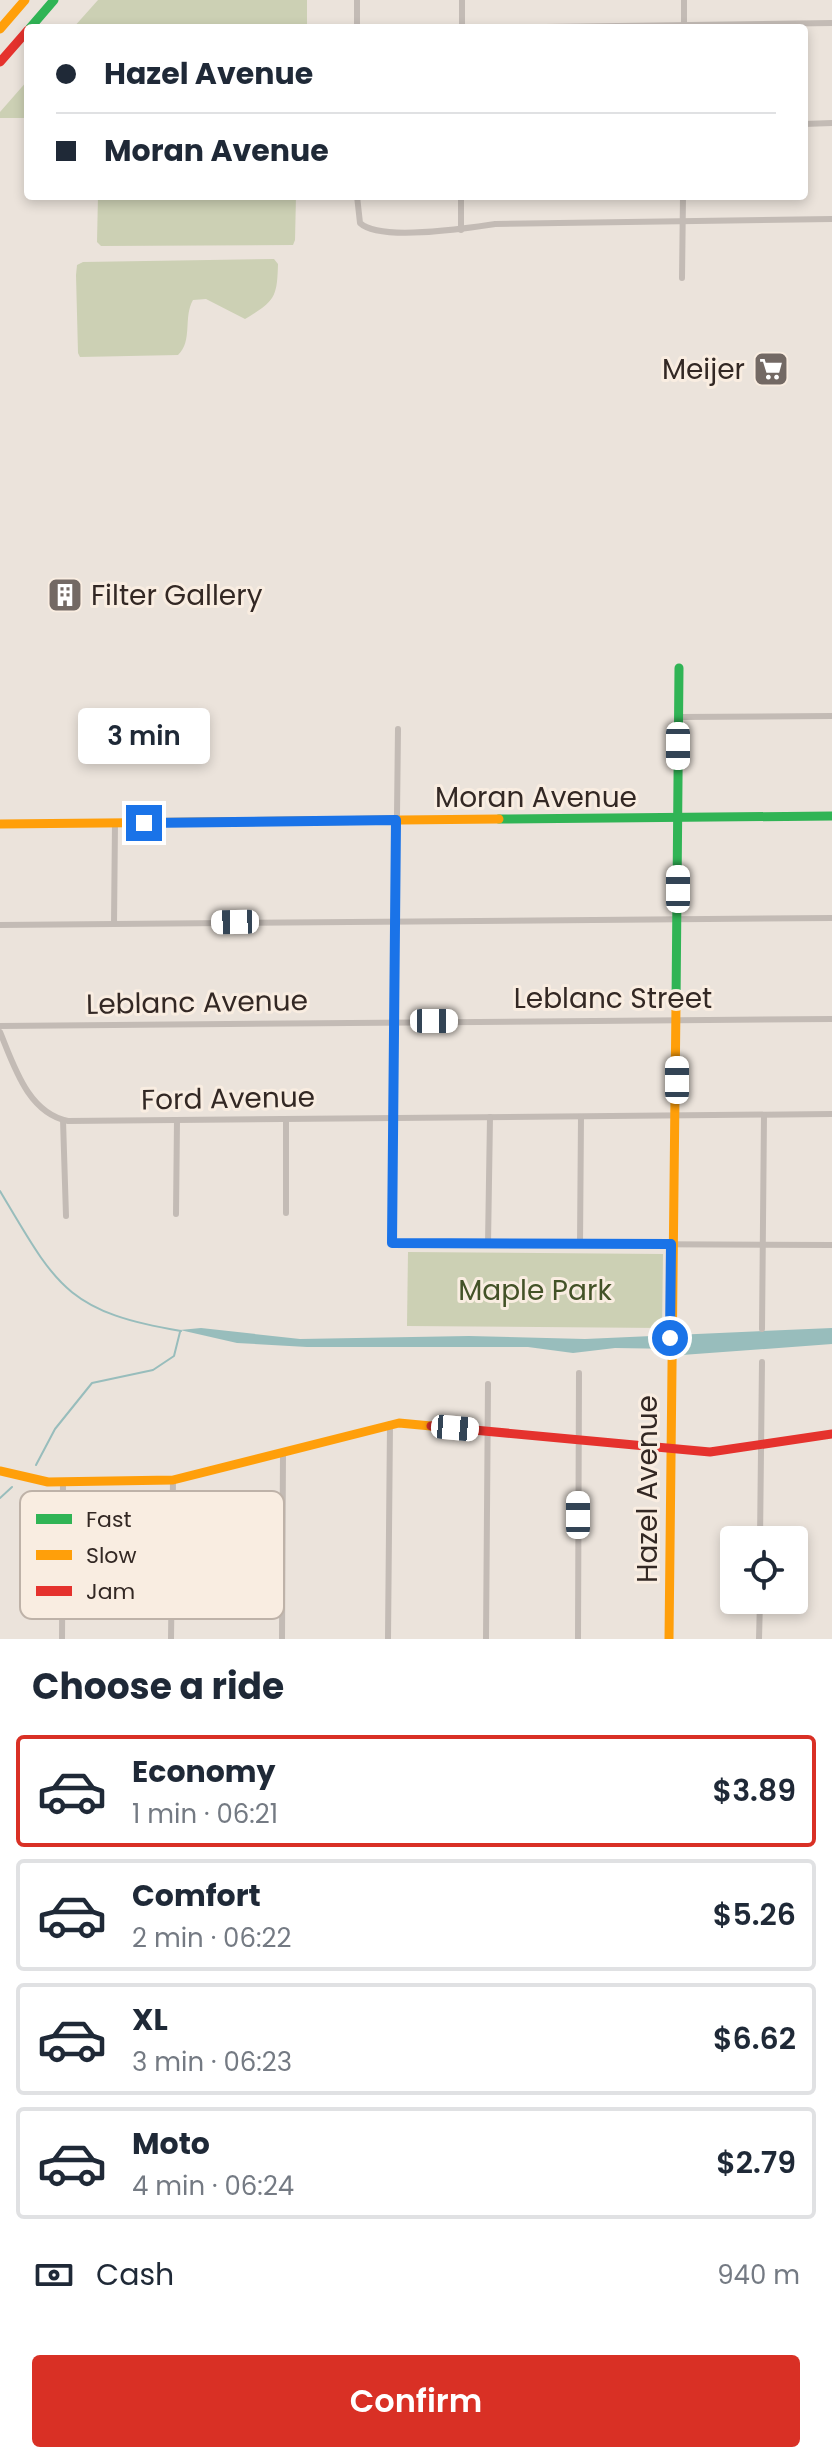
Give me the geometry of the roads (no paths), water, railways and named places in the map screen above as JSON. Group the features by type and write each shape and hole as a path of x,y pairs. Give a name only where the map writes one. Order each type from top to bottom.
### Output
{"main road":[{"path":"0,29 25,0"},
{"path":"33,24 54,0"},
{"path":"0,62 24,35"},
{"name":"Hazel Avenue","path":"669,1639 679,668"},
{"name":"Moran Avenue","path":"0,824 832,816"},
{"path":"0,1471 31,1480 63,1482 173,1480 390,1424 710,1452 832,1434"}],"street":[{"path":"357,0 357,24"},
{"path":"462,0 462,24"},
{"path":"684,0 684,24"},
{"path":"795,24 832,23"},
{"path":"808,124 832,123"},
{"path":"357,200 358,218 362,225 375,230 461,230 495,224 832,219"},
{"path":"461,200 461,230"},
{"path":"682,278 683,200"},
{"path":"679,717 832,716"},
{"path":"398,729 392,1243 832,1245"},
{"path":"114,924 115,823"},
{"path":"0,925 832,918"},
{"name":"Leblanc Street","path":"395,1022 832,1019"},
{"name":"Leblanc Avenue","path":"0,1026 395,1022"},
{"path":"0,1032 33,1100 45,1113 63,1120 66,1216"},
{"name":"Ford Avenue","path":"63,1120 832,1114"},
{"path":"762,1329 764,1115"},
{"path":"488,1244 490,1117"},
{"path":"580,1244 581,1117"},
{"path":"286,1119 286,1213"},
{"path":"176,1214 177,1120"},
{"path":"760,1526 762,1362"},
{"path":"578,1639 579,1373"},
{"path":"486,1639 488,1384"},
{"path":"388,1639 390,1424"},
{"path":"283,1452 283,1491"},
{"path":"173,1480 173,1491"},
{"path":"63,1482 63,1491"},
{"path":"759,1639 760,1614"},
{"path":"62,1619 62,1639"},
{"path":"171,1619 171,1639"},
{"path":"282,1619 282,1639"}],"water":[{"path":"201,1328 300,1339 469,1336 585,1339 832,1328 832,1344 682,1355 677,1349 615,1348 573,1353 528,1347 307,1347 237,1343 180,1330"}],"waterway":[{"path":"0,1191 36,1250 68,1289 112,1314 181,1331"},
{"path":"36,1465 55,1429 92,1383 153,1370 174,1356 180,1332"},
{"path":"0,1498 12,1487"}],"place":[{"name":"Meijer","path":"771,369"},
{"name":"Filter Gallery","path":"65,595"}],"park label":[{"name":"Maple Park","path":"535,1290"}]}
